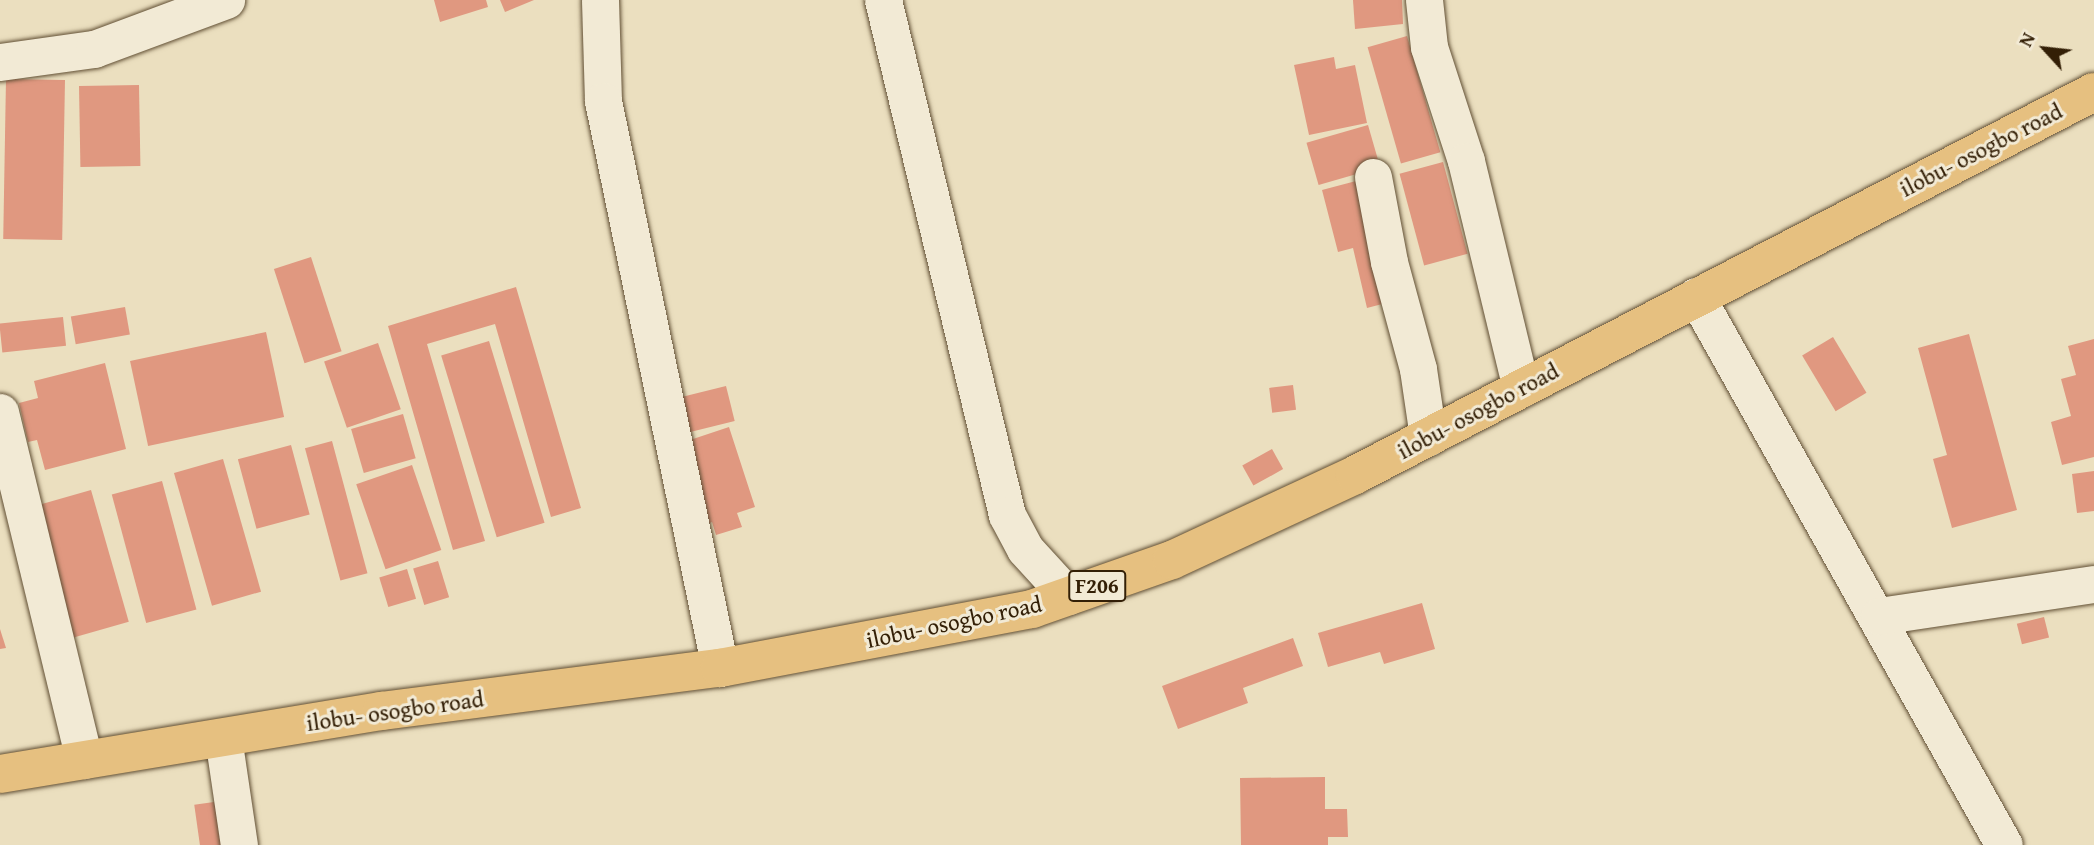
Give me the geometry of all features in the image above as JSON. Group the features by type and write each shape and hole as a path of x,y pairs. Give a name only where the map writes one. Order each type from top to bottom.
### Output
{"main road":[{"name":"ilobu- osogbo road","path":"0,774 382,711 720,668 1032,609 1172,560 1428,437 2094,92"}],"street":[{"path":"0,62 94,49 226,0"},
{"path":"600,0 603,101 720,668"},
{"path":"883,0 1007,515 1025,549 1068,596"},
{"path":"1424,0 1429,47 1466,161 1521,388"},
{"path":"1374,177 1389,262 1418,369 1428,437"},
{"path":"1696,296 1879,616 2004,845"},
{"path":"0,412 84,760"},
{"path":"1879,616 2094,584"},
{"path":"223,737 239,845"}],"building":[{"path":"434,0 486,0 488,7 440,22"},
{"path":"500,0 534,0 505,12"},
{"path":"1353,0 1402,0 1403,24 1355,29"},
{"path":"1407,36 1440,152 1401,164 1368,47"},
{"path":"1334,57 1336,69 1355,65 1367,123 1309,135 1294,65"},
{"path":"6,79 65,80 62,240 3,239"},
{"path":"139,85 140,166 80,167 79,86"},
{"path":"1368,125 1380,167 1319,185 1306,143"},
{"path":"1443,162 1468,254 1424,265 1400,174"},
{"path":"1356,181 1386,303 1367,308 1353,248 1338,252 1322,190"},
{"path":"311,257 342,351 305,363 274,269"},
{"path":"516,287 581,508 551,517 495,324 427,344 485,541 453,550 388,326"},
{"path":"125,307 130,335 76,344 71,317"},
{"path":"63,317 66,346 2,353 0,324"},
{"path":"266,332 284,417 148,446 130,361"},
{"path":"1969,334 2017,510 1952,528 1933,459 1947,455 1918,348"},
{"path":"1833,337 1866,393 1836,411 1802,356"},
{"path":"2094,339 2094,457 2062,465 2051,422 2071,416 2061,379 2076,375 2068,346"},
{"path":"489,341 545,523 497,537 441,356"},
{"path":"378,343 401,409 347,428 324,362"},
{"path":"105,363 126,449 45,470 37,440 28,442 19,403 38,398 34,381"},
{"path":"1293,385 1296,410 1272,413 1269,388"},
{"path":"726,386 735,421 684,434 676,399"},
{"path":"403,414 416,458 364,473 351,429"},
{"path":"729,427 755,507 737,513 742,527 716,535 712,522 705,525 678,444"},
{"path":"332,441 367,573 340,581 305,448"},
{"path":"291,445 310,515 257,529 238,459"},
{"path":"1272,449 1283,469 1253,486 1242,465"},
{"path":"223,459 261,592 212,606 174,473"},
{"path":"412,465 441,550 386,569 356,484"},
{"path":"2094,471 2094,511 2077,513 2072,474"},
{"path":"162,481 196,609 146,623 112,494"},
{"path":"91,490 129,622 70,639 32,507"},
{"path":"438,561 449,597 424,605 413,569"},
{"path":"407,569 416,599 388,607 379,577"},
{"path":"1422,603 1435,649 1384,664 1380,652 1328,667 1318,633"},
{"path":"2044,617 2049,637 2022,644 2017,624"},
{"path":"0,629 6,648 0,649"},
{"path":"1293,638 1303,666 1243,688 1248,703 1178,729 1162,686"},
{"path":"1325,777 1325,809 1347,809 1348,837 1328,837 1328,845 1241,845 1240,778"},
{"path":"221,801 227,845 200,845 194,805"}]}
